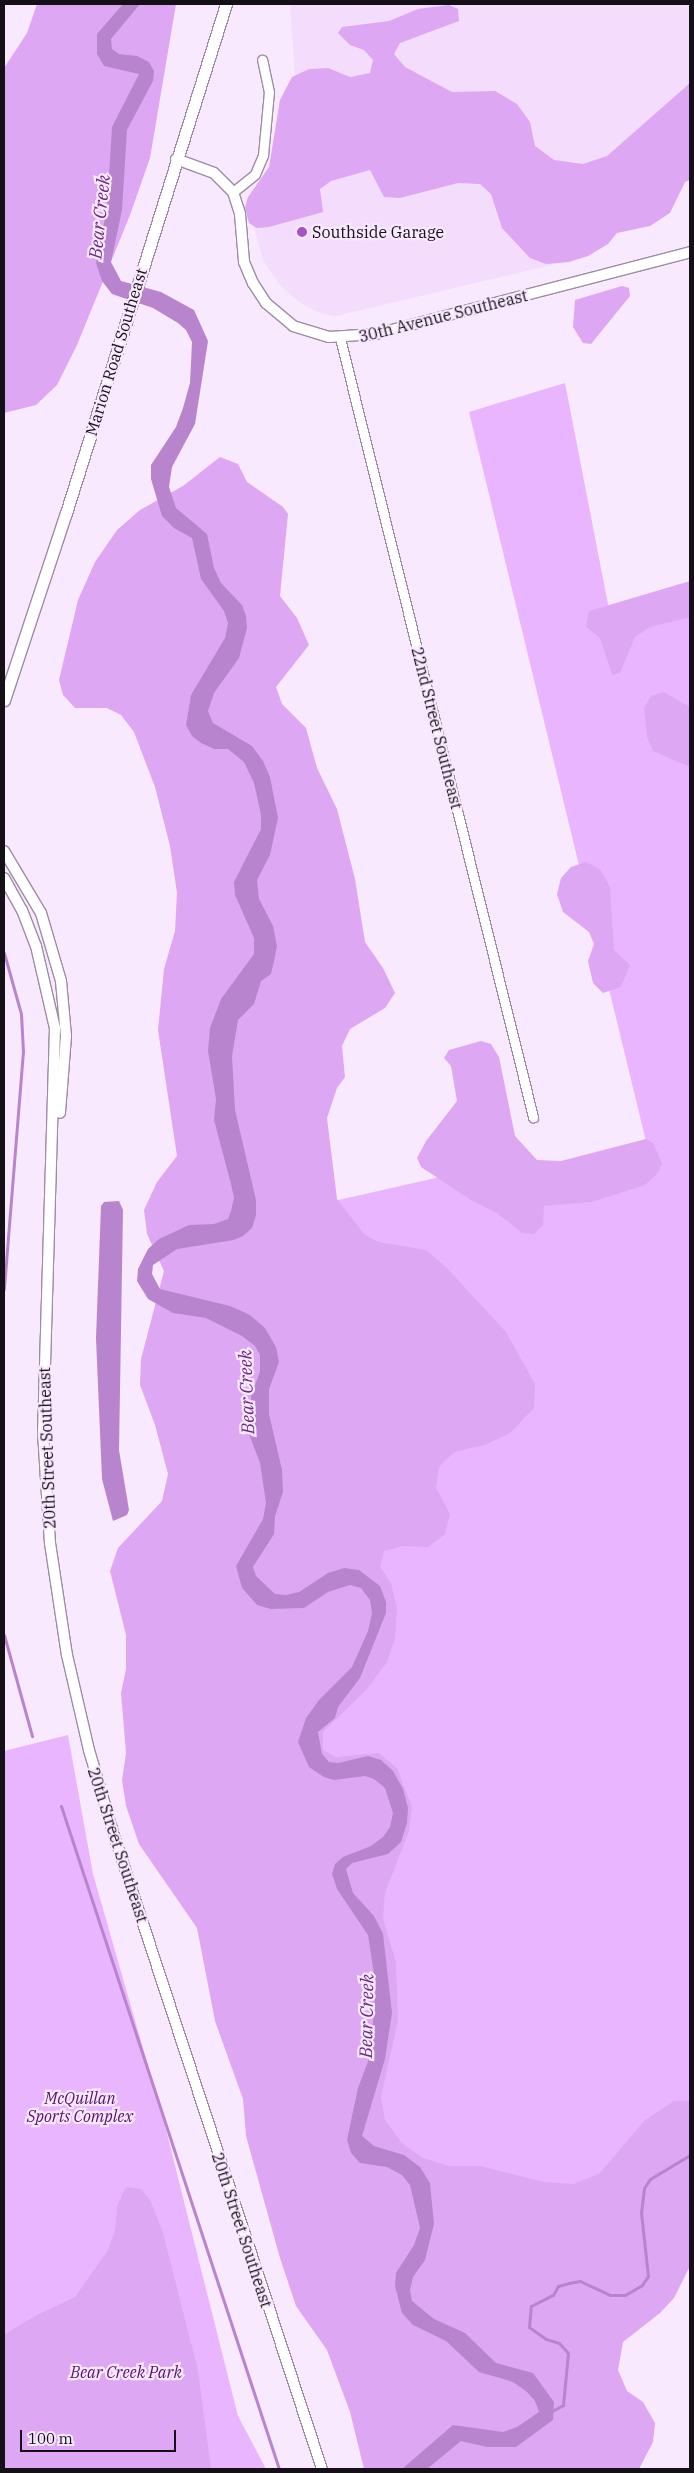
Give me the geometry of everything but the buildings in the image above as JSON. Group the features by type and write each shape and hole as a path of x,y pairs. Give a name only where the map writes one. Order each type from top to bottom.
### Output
{"main road":[{"name":"Marion Road Southeast","path":"4,700 63,523 226,4"}],"street":[{"path":"233,192 255,174 263,155 269,92 262,60"},
{"name":"30th Avenue Southeast","path":"176,159 214,173 233,192 240,214 244,262 259,294 293,326 316,335 340,338 396,329 690,252"},
{"name":"22nd Street Southeast","path":"340,338 533,1117"},
{"name":"20th Street Southeast","path":"4,851 40,913 57,964 64,998 65,1056 52,1196"},
{"name":"20th Street Southeast","path":"4,878 30,928 52,1012 56,1046 52,1196 44,1340 44,1471 53,1568 69,1664 89,1750 113,1832 322,2469"}],"shaded area":[{"path":"123,4 140,4 111,39 112,49 119,54 137,56 149,62 154,71 153,81 127,130 122,210 111,262 121,281 161,292 194,310 208,341 195,424 172,467 169,487 176,508 207,534 214,568 221,583 242,605 246,616 247,628 239,658 214,693 208,711 213,723 252,746 263,761 270,777 278,818 270,855 257,880 259,899 273,926 277,946 271,974 261,981 254,1004 238,1020 232,1056 235,1110 256,1200 256,1215 252,1228 243,1236 234,1240 177,1249 153,1265 152,1274 160,1289 230,1306 250,1315 265,1328 276,1347 279,1362 269,1389 269,1414 282,1470 283,1492 275,1516 274,1534 253,1567 256,1576 275,1594 286,1595 299,1592 328,1573 344,1568 359,1570 380,1586 386,1602 386,1613 360,1678 338,1707 335,1718 318,1732 322,1754 329,1762 338,1763 368,1756 381,1760 393,1771 403,1789 408,1808 407,1823 401,1842 388,1854 352,1863 346,1869 353,1893 374,1916 383,1934 392,2013 385,2059 362,2136 374,2146 404,2155 420,2167 430,2183 434,2224 425,2260 413,2277 410,2290 412,2301 434,2319 465,2333 496,2363 533,2373 554,2402 553,2420 516,2447 487,2447 461,2441 427,2469 402,2469 453,2425 503,2432 517,2427 539,2412 535,2401 527,2392 513,2382 479,2372 446,2341 413,2325 402,2313 395,2286 396,2273 414,2245 420,2228 410,2185 402,2175 387,2167 360,2163 351,2153 347,2140 358,2088 370,2056 376,1987 368,1935 337,1889 332,1874 335,1864 343,1857 371,1846 383,1837 390,1827 393,1813 385,1788 374,1779 365,1776 334,1780 324,1777 309,1767 298,1742 306,1718 319,1700 352,1667 368,1631 372,1613 370,1600 361,1588 350,1585 328,1592 304,1608 271,1609 257,1605 242,1588 236,1566 263,1519 266,1503 260,1463 249,1434 251,1397 260,1371 260,1355 255,1346 242,1336 206,1318 173,1313 148,1299 137,1281 138,1269 148,1249 159,1239 189,1225 214,1224 228,1219 231,1211 234,1198 214,1120 216,1099 208,1051 210,1028 221,999 254,954 254,938 235,895 234,882 261,829 261,815 254,783 244,762 228,749 214,749 201,743 192,736 186,725 191,695 225,638 228,623 224,611 201,579 192,538 174,528 162,516 151,479 151,465 176,427 183,408 190,383 192,342 186,330 178,323 153,308 112,294 102,281 96,263 107,208 112,127 139,74 104,66 97,54 97,34"},
{"path":"290,4 690,4 690,117 625,158 557,172 296,90"},
{"path":"506,148 564,262 336,316 320,313 297,301 279,284 263,260 251,216 360,162"},
{"path":"119,1201 123,1210 119,1450 129,1510 127,1515 113,1521 102,1479 96,1338 101,1206 104,1202"}],"green space":[{"path":"37,4 176,4 150,158 130,215 77,345 57,385 36,405 4,413 4,68 27,33"},
{"path":"449,5 458,9 459,21 400,43 394,54 405,67 452,92 495,91 517,104 530,122 535,146 554,160 583,164 607,156 690,83 690,180 685,182 670,213 650,226 617,233 608,244 588,256 569,262 546,264 530,258 502,228 491,194 480,184 458,183 400,198 384,197 370,170 331,181 320,189 323,212 269,227 257,228 249,223 245,208 248,197 269,167 280,100 292,77 309,69 328,68 350,77 370,73 373,60 364,50 350,45 338,33 342,27 389,21 418,9"},
{"path":"622,286 629,288 630,296 591,344 583,343 573,327 575,300"},
{"path":"565,383 613,630 690,605 690,2173 537,2235 381,2137 298,1787 325,1203 480,1168 651,1162 469,412"},
{"path":"220,457 238,464 247,482 283,507 288,514 280,596 297,618 309,645 276,687 282,704 306,728 317,768 337,809 355,879 365,942 383,968 395,993 385,1008 350,1029 342,1046 345,1077 337,1088 327,1118 337,1199 365,1235 379,1242 426,1250 446,1267 506,1332 535,1384 534,1408 510,1433 485,1445 454,1452 439,1467 436,1488 450,1514 445,1534 428,1547 403,1546 384,1551 380,1567 391,1583 397,1608 395,1638 387,1662 367,1689 323,1732 323,1750 336,1757 379,1753 397,1768 412,1807 409,1831 385,1893 383,1918 396,1962 398,2021 381,2097 385,2120 402,2143 423,2158 449,2166 480,2166 544,2182 573,2184 599,2174 645,2120 674,2101 690,2101 690,2266 674,2298 660,2313 623,2342 618,2370 627,2391 643,2402 655,2423 653,2442 639,2469 364,2469 350,2412 327,2350 296,2306 280,2258 246,2136 243,2099 215,2021 197,1928 139,1844 126,1806 122,1780 126,1753 121,1693 126,1669 126,1635 110,1571 118,1548 162,1501 168,1474 155,1425 140,1385 141,1359 164,1271 147,1234 144,1210 157,1182 177,1156 158,1030 164,969 175,931 177,893 170,846 155,787 134,732 121,715 107,708 75,708 63,695 59,680 78,600 95,562 117,530 140,510 183,486"},
{"path":"690,581 690,617 650,627 635,637 620,673 612,675 600,638 586,627 589,611"},
{"path":"664,692 690,707 690,767 653,751 647,737 644,708 651,696"},
{"path":"586,862 600,869 610,887 614,950 630,965 621,987 603,993 593,983 588,961 594,944 589,932 563,912 557,894 561,878 571,867"},
{"path":"481,1041 491,1044 499,1057 515,1136 537,1160 561,1161 646,1139 653,1143 662,1163 658,1173 645,1185 592,1202 544,1206 543,1225 534,1234 522,1233 497,1213 471,1200 421,1167 417,1158 426,1141 457,1101 451,1066 444,1058 449,1050"},
{"name":"McQuillan Sports Complex","path":"68,1735 93,1874 163,2118 238,2416 266,2469 4,2469 4,1751"},
{"name":"Bear Creek Park","path":"126,2187 141,2189 150,2200 163,2233 198,2370 211,2469 4,2469 4,2335 35,2316 75,2297 108,2250 115,2230 117,2206"}],"waterway":[{"path":"4,953 21,1014 23,1051 4,1289"},
{"path":"4,1635 32,1736"},
{"path":"61,1806 279,2469"},
{"path":"550,2412 563,2405 568,2353 559,2343 546,2339 529,2327 531,2306 553,2295 558,2286 569,2283 580,2281 610,2295 625,2295 642,2285 648,2276 641,2213 644,2188 650,2179 690,2155"}],"place":[{"name":"Southside Garage","path":"302,232"}],"water label":[{"name":"Bear Creek","path":"100,217"},
{"name":"Bear Creek","path":"247,1392"},
{"name":"Bear Creek","path":"367,2016"}]}
